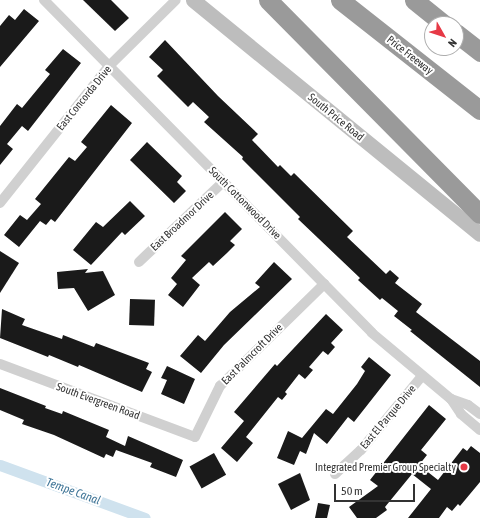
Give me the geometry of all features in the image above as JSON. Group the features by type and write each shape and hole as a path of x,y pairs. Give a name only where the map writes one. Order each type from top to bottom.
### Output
{"highway":[{"path":"268,0 480,214"},
{"name":"Price Freeway","path":"340,0 480,110"},
{"path":"414,0 434,16"},
{"path":"464,39 480,52"}],"main road":[{"name":"South Price Road","path":"193,0 480,234"}],"street":[{"name":"South Cottonwood Drive","path":"44,0 108,67 224,181 372,333 451,399 461,414 480,430"},
{"name":"East Concorda Drive","path":"0,203 108,67 176,0"},
{"name":"East Broadmor Drive","path":"139,262 224,181"},
{"name":"East Palmcroft Drive","path":"195,437 220,386 324,284"},
{"name":"South Evergreen Road","path":"0,364 195,437"},
{"name":"East El Parque Drive","path":"336,474 361,450 422,376"},
{"name":"South Cottonwood Drive","path":"451,399 468,405 480,414"}],"building":[{"path":"83,0 111,0 129,18 115,31"},
{"path":"24,9 39,21 0,67 0,26 9,15 15,20"},
{"path":"165,40 218,96 258,134 252,140 278,167 280,165 291,176 294,173 353,231 347,237 386,274 390,270 399,278 395,283 422,304 416,312 480,361 480,387 410,331 412,330 394,316 398,311 382,298 380,300 358,280 360,278 298,219 300,217 242,159 243,157 204,122 209,117 193,102 188,107 157,76 163,70 149,57"},
{"path":"63,49 81,63 28,131 22,126 7,144 13,149 0,165 0,126 17,104 22,108 50,74 45,70"},
{"path":"111,105 132,123 55,222 51,219 46,225 40,221 19,247 4,235 20,215 27,220 41,204 35,199 69,157 75,161 87,147 81,142"},
{"path":"147,142 182,176 177,182 186,191 174,203 130,160"},
{"path":"130,201 145,216 125,235 122,232 91,265 73,250 96,222 103,227"},
{"path":"225,212 242,229 230,241 235,245 213,266 209,262 192,278 200,285 183,307 168,295 177,284 171,278 186,260 181,256"},
{"path":"0,251 19,263 0,293"},
{"path":"274,262 292,279 224,345 201,373 180,356 198,335 205,341 230,312 260,287 255,283"},
{"path":"88,269 85,273 103,271 115,295 88,311 74,288 58,289 57,272"},
{"path":"130,299 155,300 154,326 129,325"},
{"path":"2,309 25,319 22,325 62,339 63,335 94,347 96,343 149,363 146,369 152,372 142,392 79,365 78,367 49,355 48,357 0,338"},
{"path":"326,314 343,330 331,343 335,347 328,355 323,351 309,367 313,370 305,379 299,374 285,392 287,394 282,400 278,397 246,437 253,443 237,462 221,448 244,421 234,412 275,364 277,366"},
{"path":"369,357 391,375 354,422 348,417 327,444 314,433 306,454 300,451 294,465 277,458 288,431 302,438 326,409 333,414 357,384 365,371 361,367"},
{"path":"167,366 195,379 184,404 161,394 167,380 161,378"},
{"path":"0,388 46,406 45,408 62,414 63,411 109,430 106,437 125,446 128,436 183,460 176,477 150,467 152,463 116,450 113,457 106,454 104,458 54,435 22,424 24,420 0,410"},
{"path":"429,405 446,419 421,450 427,455 419,465 438,480 463,448 467,451 471,446 480,453 480,482 460,506 458,504 452,511 447,507 439,518 408,518 431,489 412,474 385,507 387,510 376,518 357,518 349,507 378,486 370,480"},
{"path":"214,453 226,475 202,488 190,467"},
{"path":"300,473 310,500 291,510 278,484"},
{"path":"318,503 330,505 327,518 315,518"}],"waterway":[{"name":"Tempe Canal","path":"0,465 145,518"}],"place":[{"name":"Integrated Premier Group Specialty","path":"464,467"}]}
